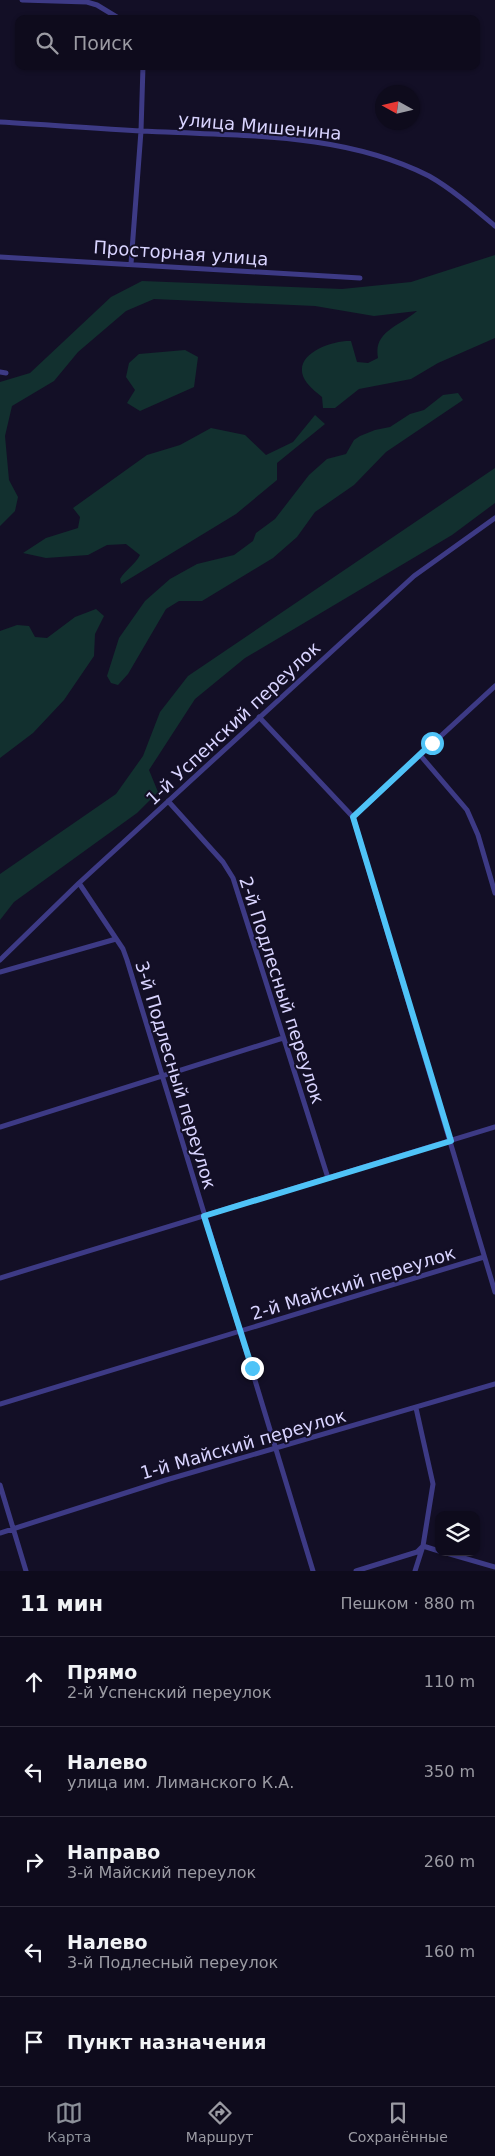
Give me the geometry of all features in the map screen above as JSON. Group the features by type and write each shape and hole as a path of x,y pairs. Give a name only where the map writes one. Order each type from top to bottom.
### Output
{"street":[{"path":"22,0 87,2 97,5 113,15"},
{"path":"131,264 144,70"},
{"name":"улица Мишенина","path":"0,122 277,138 346,147 368,152 399,163 442,184 495,226"},
{"name":"Просторная улица","path":"0,257 360,278"},
{"name":"1-й Успенский переулок","path":"0,960 79,883 259,716 414,576 495,518"},
{"path":"353,817 495,686"},
{"path":"259,716 353,817 495,1292"},
{"path":"420,755 468,810 478,835 495,893"},
{"name":"2-й Подлесный переулок","path":"168,801 223,862 233,878 328,1178"},
{"name":"3-й Подлесный переулок","path":"79,883 116,939 127,960 204,1216 241,1331 274,1449 313,1571"},
{"path":"0,972 116,939"},
{"path":"0,1127 162,1078 283,1038"},
{"path":"0,1278 495,1127"},
{"name":"2-й Майский переулок","path":"0,1404 484,1257"},
{"name":"1-й Майский переулок","path":"0,1532 156,1483 495,1384"},
{"path":"415,1571 423,1546 433,1484 416,1408"},
{"path":"0,1485 26,1571"},
{"path":"423,1546 435,1550"},
{"path":"356,1571 417,1552 423,1546"},
{"path":"457,1556 495,1567"}],"green space":[{"path":"495,255 495,338 438,363 411,379 359,389 335,408 323,408 322,397 307,383 302,373 303,365 307,358 314,352 333,343 351,341 357,362 368,363 378,358 380,341 384,335 417,311 374,316 315,306 154,299 126,311 78,352 54,381 12,406 5,436 9,480 18,497 15,511 0,526 0,382 30,373 111,297 142,281 342,289 411,282"},
{"path":"185,350 198,357 194,387 140,411 127,403 135,390 126,377 129,363 139,354"},
{"path":"458,393 463,400 386,452 354,485 315,512 297,537 273,558 202,601 179,601 166,609 128,674 118,685 111,683 107,676 119,638 145,601 170,579 197,564 234,555 253,541 256,533 275,519 309,475 327,459 346,454 354,440 360,436 390,427 410,414 424,410 443,395"},
{"path":"315,415 325,424 277,463 277,480 236,514 121,584 120,579 140,555 126,544 107,545 88,555 46,558 23,553 46,538 78,528 80,517 73,508 147,455 180,445 211,428 245,435 266,455 293,442"},
{"path":"495,468 495,503 452,535 245,658 195,699 149,770 158,792 137,813 14,902 0,920 0,874 116,794 143,756 160,712 188,676"},
{"path":"96,609 104,616 95,634 94,656 64,700 33,733 0,758 0,631 17,625 29,626 35,637 47,638 75,617"}],"route":[{"path":"252,1368 204,1216 451,1141 353,817 432,743"}]}
